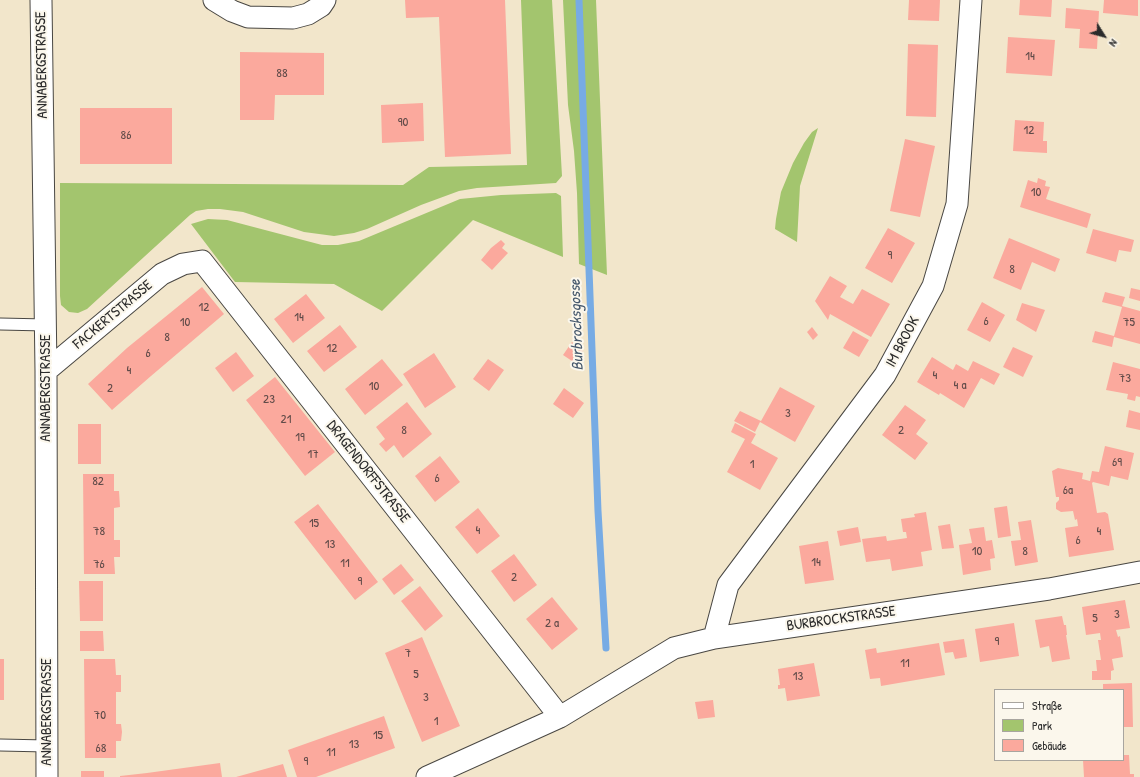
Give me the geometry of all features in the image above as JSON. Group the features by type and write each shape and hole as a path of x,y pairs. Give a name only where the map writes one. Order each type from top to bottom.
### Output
{"street":[{"name":"ANNABERGSTRASSE","path":"41,0 46,325 47,777"},
{"path":"214,0 232,11 248,16 293,18 308,14 321,6 325,0"},
{"name":"IM BROOK","path":"714,638 728,585 885,375 933,286 957,204 971,0"},
{"name":"DRAGENDORFFSTRASSE","path":"162,274 182,264 202,261 560,717"},
{"name":"FACKERTSTRASSE","path":"46,372 162,274"},
{"name":"BURBROCKSTRASSE","path":"427,777 560,717 674,648 714,638 1049,589 1140,572"}],"lane":[{"path":"0,324 46,325"},
{"path":"0,746 48,746"}],"green space":[{"path":"521,0 552,0 562,176 556,183 477,188 459,191 421,205 367,229 354,233 334,236 304,232 243,212 220,209 196,211 87,309 78,313 69,312 61,305 60,183 403,185 429,167 527,165"},
{"path":"563,0 596,0 607,275 579,264 577,193 574,151 568,105"},
{"path":"818,128 800,186 797,242 775,229 776,219 781,192 793,163 804,143 812,132"},
{"path":"556,193 561,196 563,257 473,220 382,311 334,284 235,282 191,224 208,219 227,220 322,245 338,245 359,241 460,199 501,195"}],"building":[{"path":"405,0 505,0 511,154 445,157 439,17 406,18"},
{"path":"909,0 940,0 939,21 908,20"},
{"path":"1020,0 1052,0 1051,17 1019,15"},
{"path":"1104,0 1138,0 1138,16 1103,13"},
{"path":"1066,8 1099,11 1097,49 1079,48 1080,29 1065,28"},
{"path":"1008,37 1055,40 1052,76 1006,73"},
{"path":"908,44 938,45 936,117 906,116"},
{"path":"240,52 324,53 324,95 275,95 274,120 240,120"},
{"path":"423,103 424,141 382,143 381,105"},
{"path":"80,108 172,108 172,164 80,164"},
{"path":"1015,120 1044,122 1043,141 1047,141 1047,153 1013,151"},
{"path":"905,139 935,146 920,217 890,211"},
{"path":"1038,178 1046,181 1045,186 1050,187 1046,199 1091,214 1087,228 1020,207 1028,180 1037,183"},
{"path":"888,228 915,243 892,283 865,268"},
{"path":"1093,229 1134,240 1131,252 1119,250 1116,262 1086,253"},
{"path":"1009,238 1060,259 1055,272 1032,262 1021,290 993,278"},
{"path":"501,240 505,244 502,248 508,253 492,270 481,260 491,248"},
{"path":"830,276 847,286 840,297 853,304 862,289 890,304 871,337 830,314 828,320 815,301"},
{"path":"202,287 224,314 112,410 88,384 127,348"},
{"path":"1131,288 1140,290 1140,301 1129,298"},
{"path":"1105,292 1125,297 1122,306 1140,311 1140,344 1114,337 1112,347 1092,342 1095,331 1114,336 1122,307 1102,302"},
{"path":"306,294 325,318 293,343 274,319"},
{"path":"982,302 1005,315 990,342 967,330"},
{"path":"1022,303 1045,310 1036,332 1016,320"},
{"path":"340,325 357,347 324,372 307,351"},
{"path":"812,327 818,335 813,340 807,332"},
{"path":"853,331 869,340 859,357 843,348"},
{"path":"572,342 583,351 575,363 563,355"},
{"path":"1013,347 1033,356 1023,377 1003,367"},
{"path":"236,352 254,376 233,392 215,368"},
{"path":"434,353 456,387 425,408 403,374"},
{"path":"932,357 953,370 956,364 968,371 973,361 1000,374 994,385 981,378 964,408 940,393 939,395 917,382"},
{"path":"382,359 403,385 365,415 345,389"},
{"path":"488,359 504,370 489,391 473,379"},
{"path":"1113,362 1140,369 1140,397 1136,396 1135,401 1127,399 1128,394 1106,390"},
{"path":"275,377 335,452 305,476 246,400"},
{"path":"780,387 815,406 795,442 760,422 755,432 734,421 740,411 761,421"},
{"path":"564,388 584,403 573,418 553,404"},
{"path":"407,402 432,434 403,458 394,445 386,452 379,444 385,439 376,427"},
{"path":"905,405 926,420 916,434 928,443 915,460 882,435"},
{"path":"1129,410 1140,413 1140,430 1126,427"},
{"path":"735,423 756,434 751,443 778,458 760,490 727,472 745,439 731,432"},
{"path":"78,424 101,424 101,464 78,464"},
{"path":"1105,446 1134,453 1128,480 1111,476 1109,486 1092,483 1097,513 1105,512 1108,514 1114,550 1069,557 1065,528 1078,526 1077,519 1075,520 1073,511 1061,512 1056,509 1056,503 1059,500 1059,497 1056,497 1052,471 1058,468 1083,473 1082,479 1090,481 1092,471 1099,472"},
{"path":"440,456 460,482 435,502 415,476"},
{"path":"83,474 114,474 114,491 119,491 120,507 114,508 114,540 120,540 120,557 114,557 115,574 84,574"},
{"path":"318,504 378,582 355,600 294,522"},
{"path":"1007,506 1011,536 998,538 994,508"},
{"path":"478,508 500,536 477,554 455,527"},
{"path":"926,512 932,550 921,552 923,566 892,571 890,559 866,562 862,539 886,536 887,541 907,538 906,532 903,532 901,519 915,517 914,514"},
{"path":"1031,520 1038,562 1015,566 1011,541 1021,540 1018,522"},
{"path":"950,524 954,548 942,549 938,526"},
{"path":"858,527 861,542 840,546 837,531"},
{"path":"984,527 986,541 992,540 995,558 990,559 991,570 963,575 959,545 972,543 969,529"},
{"path":"828,541 834,580 805,584 799,546"},
{"path":"514,554 537,585 514,602 491,571"},
{"path":"401,564 414,580 394,595 382,579"},
{"path":"79,581 103,581 103,621 80,621"},
{"path":"420,586 443,616 425,631 401,601"},
{"path":"552,597 578,629 552,650 526,619"},
{"path":"1125,600 1130,628 1116,630 1118,637 1120,636 1123,657 1112,659 1114,670 1111,671 1111,680 1092,680 1092,671 1097,671 1096,660 1101,660 1098,640 1101,640 1100,633 1086,635 1082,607"},
{"path":"1062,616 1064,625 1066,625 1070,659 1052,662 1049,646 1040,648 1035,620"},
{"path":"1014,623 1019,656 980,662 975,629"},
{"path":"80,631 103,631 104,651 80,651"},
{"path":"422,637 460,726 422,742 385,653"},
{"path":"964,639 967,657 955,659 953,652 945,653 943,642"},
{"path":"939,643 945,675 881,686 880,678 870,679 865,650 876,648 877,653"},
{"path":"0,659 4,659 4,700 0,700"},
{"path":"84,659 115,659 116,675 121,675 121,692 116,692 116,724 121,724 122,732 121,741 116,741 116,758 85,758"},
{"path":"814,663 820,696 787,701 785,688 778,689 778,685 780,685 778,669"},
{"path":"1132,683 1133,727 1124,727 1124,689 1103,689 1103,684"},
{"path":"713,700 715,717 698,719 695,702"},
{"path":"384,716 395,748 316,777 297,777 288,750"},
{"path":"1124,755 1129,755 1130,774 1134,774 1134,777 1084,777 1083,761 1124,761"},
{"path":"220,763 222,777 120,777 120,776"},
{"path":"283,764 287,777 236,777"},
{"path":"81,771 104,771 104,777 81,777"}],"waterway":[{"name":"Burbrocksgosse","path":"579,0 598,511 606,648"}]}
